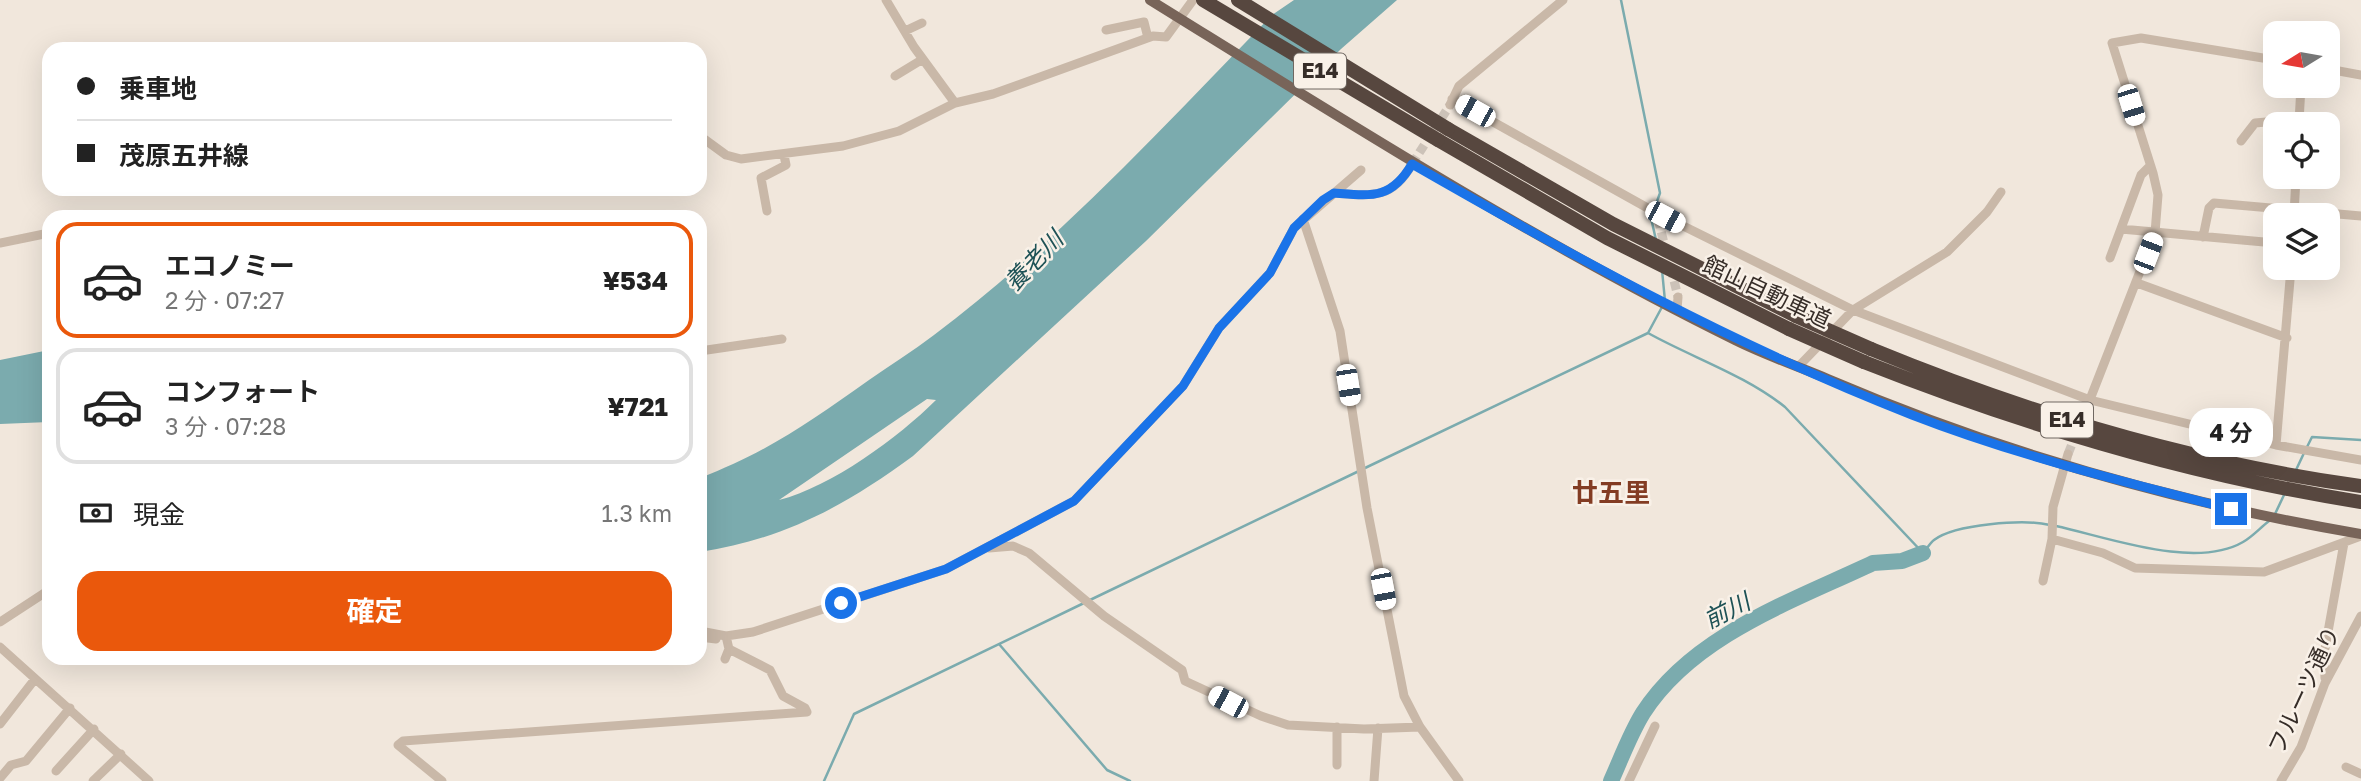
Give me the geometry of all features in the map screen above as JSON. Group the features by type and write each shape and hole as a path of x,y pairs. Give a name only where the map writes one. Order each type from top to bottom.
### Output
{"highway":[{"name":"館山自動車道","path":"1203,0 1443,135"},
{"name":"館山自動車道","path":"1238,0 1443,135 1607,237 1967,402 2088,442 2326,489 2361,502"},
{"name":"館山自動車道","path":"2326,489 2361,486"}],"main road":[{"path":"1150,0 1412,164 1738,342 1913,415 2064,466 2255,516 2361,535"}],"street":[{"path":"886,0 923,59 956,103"},
{"path":"707,141 733,158 785,155 890,134 956,103 993,94 1148,38 1166,37 1193,0"},
{"path":"1563,0 1460,86 1451,102 1658,216 1853,310 2088,404 2276,445 2361,460"},
{"path":"1106,30 1144,22 1148,38"},
{"path":"905,31 922,23"},
{"path":"2088,404 2155,233 2158,195 2112,43 2141,38 2263,58"},
{"path":"895,76 923,59"},
{"path":"2340,71 2361,75"},
{"path":"2241,141 2255,123 2263,123"},
{"path":"767,211 761,178 783,169 786,165 785,155"},
{"path":"1334,193 1374,196 1392,189 1412,164"},
{"path":"2110,258 2141,175 2150,166"},
{"path":"707,638 728,642 946,569 1065,507 1087,489 1183,386 1219,328 1270,273 1289,237 1303,219 1361,170"},
{"path":"1798,367 1853,310 1947,252 1987,212 2001,192"},
{"path":"2203,237 2209,208 2214,203 2263,210"},
{"path":"2340,215 2361,216"},
{"path":"1303,219 1340,331 1367,508 1404,696 1420,727 1459,781"},
{"path":"2121,229 2263,242"},
{"path":"0,243 42,234"},
{"path":"2276,445 2290,280"},
{"path":"2137,283 2287,338"},
{"path":"1678,297 1678,310"},
{"path":"707,350 782,339"},
{"path":"2043,581 2052,539 2053,507 2068,454"},
{"path":"2052,539 2103,553 2135,568 2264,572 2361,535"},
{"path":"2325,683 2325,654 2344,543"},
{"path":"984,549 1013,546 1029,553 1104,616 1182,670 1185,681 1270,719 1288,724 1337,727 1420,727"},
{"path":"0,622 42,595"},
{"name":"フルーツ通り","path":"2281,781 2301,747 2325,683 2361,616"},
{"path":"442,781 398,745 403,741 807,712 806,708 783,696 770,670 728,642 707,634"},
{"path":"725,659 728,642"},
{"path":"0,647 149,781"},
{"path":"0,724 35,679"},
{"path":"0,778 11,765 26,761 70,708"},
{"path":"1629,781 1655,726"},
{"path":"1337,727 1337,765"},
{"path":"56,771 94,729"},
{"path":"1374,781 1378,729"},
{"path":"93,781 121,754"},
{"path":"2346,767 2361,774"}],"water":[{"name":"養老川","path":"1294,0 1397,0 1341,49 1146,241 913,456 863,490 812,518 759,539 707,551 707,475 768,446 808,422 926,341 1024,261 1151,140 1272,15","holes":["927,399 936,400 884,444 842,472 779,500"]},
{"path":"42,351 42,422 0,424 0,360"}],"waterway":[{"path":"1621,0 1660,193 1651,218 1656,240"},
{"path":"1662,270 1665,301"},
{"path":"1365,468 1648,333 1662,307"},
{"path":"1648,333 1753,385 1785,407 1923,553 1934,540 1957,530 2007,523 2050,525"},
{"path":"2307,447 2312,437 2361,440"},
{"path":"2296,470 2304,453"},
{"path":"1090,600 1359,471"},
{"path":"2275,514 2284,495"},
{"path":"2056,526 2151,549 2201,553 2223,550 2243,542 2269,521"},
{"name":"前川","path":"1611,781 1643,713 1664,686 1689,662 1717,641 1778,607 1873,563 1902,561 1923,553"},
{"path":"824,781 854,714 1084,603"},
{"path":"999,644 1107,770 1130,781"}],"tunnel":[{"path":"1412,164 1450,105"},
{"path":"1658,219 1666,251"},
{"path":"1671,268 1678,297"},
{"path":"2068,454 2087,407"}],"district":[{"name":"廿五里","path":"1611,493"}],"route":[{"path":"841,603 946,569 1074,501 1183,386 1219,328 1270,273 1283,246 1303,219 1334,193 1374,196 1392,189 1412,164 1553,244 1738,342 1937,424 2064,466 2231,509"}]}
